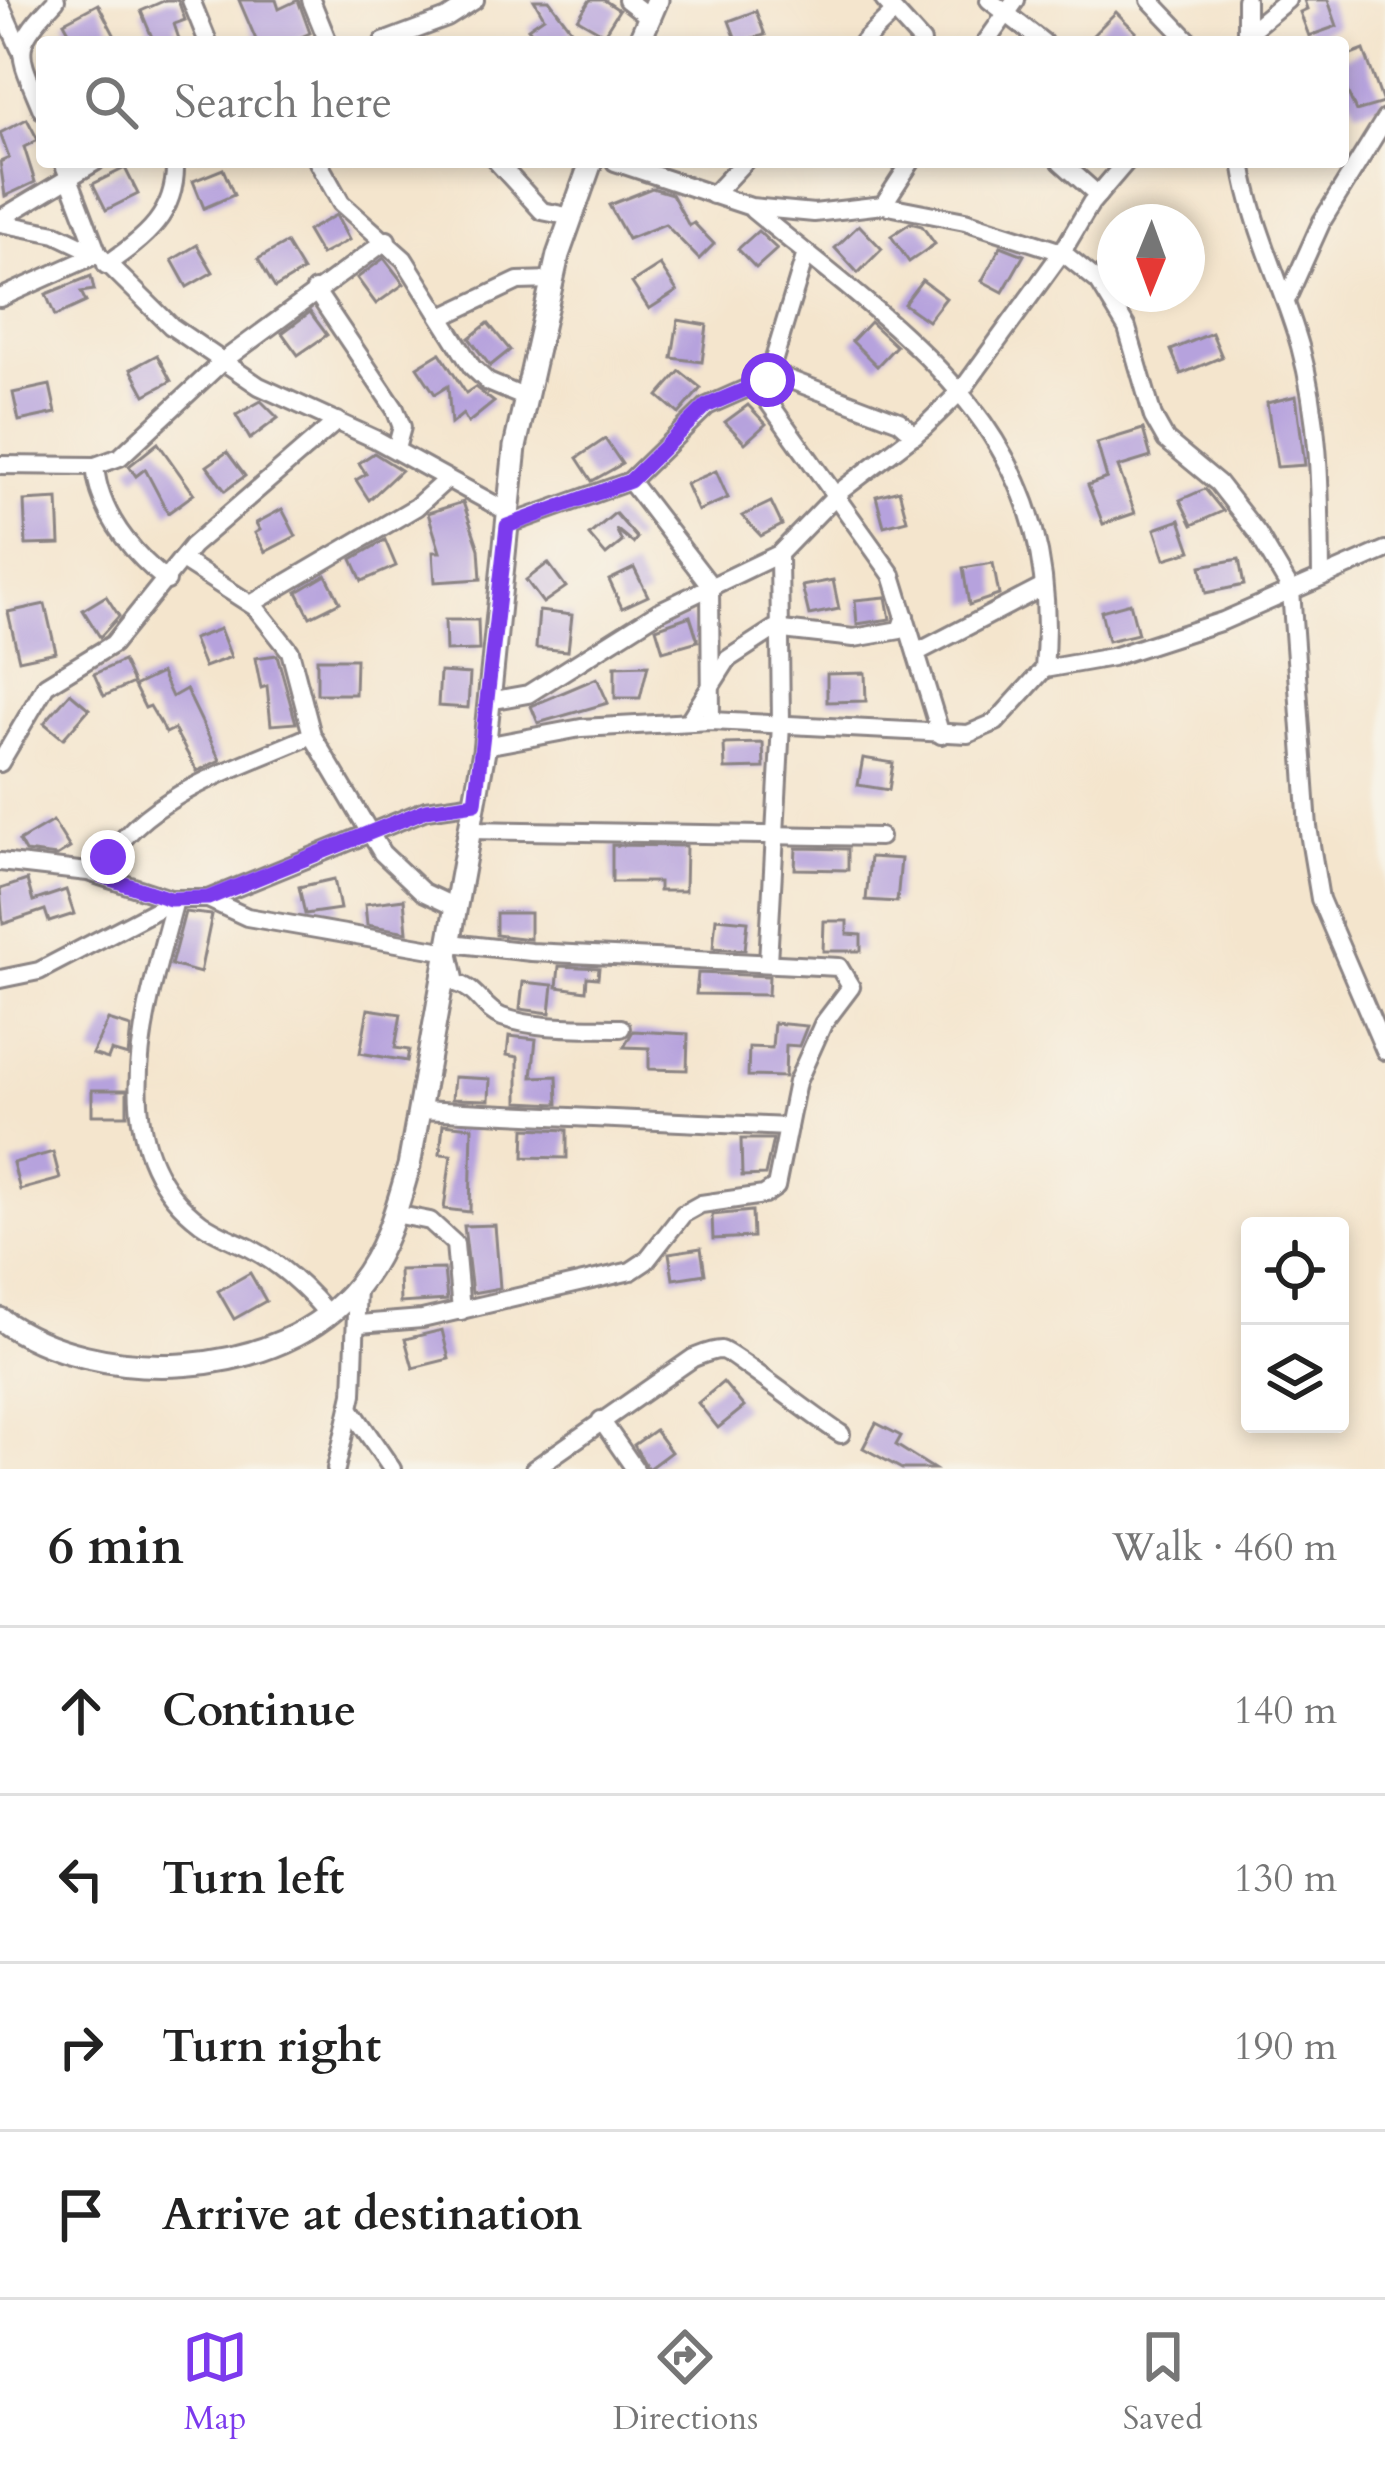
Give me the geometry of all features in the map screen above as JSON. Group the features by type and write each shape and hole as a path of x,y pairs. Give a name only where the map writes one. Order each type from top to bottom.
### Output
{"street":[{"path":"21,50 23,33 56,0"},
{"path":"191,0 206,36"},
{"path":"311,0 326,36"},
{"path":"399,36 447,18 475,0"},
{"path":"627,0 653,9"},
{"path":"989,0 1011,7 1038,36"},
{"path":"1150,0 1184,36"},
{"path":"1246,0 1246,36"},
{"path":"1248,36 1287,0"},
{"path":"0,4 36,93"},
{"path":"867,36 889,6 916,36"},
{"path":"990,36 1011,7"},
{"path":"1286,301 1322,221 1385,119"},
{"path":"0,298 102,260 156,228 172,202 175,168"},
{"path":"321,168 341,203 387,240 472,367 488,382 526,398"},
{"path":"503,168 542,211 572,217"},
{"path":"0,1319 29,1340 103,1361 166,1368 240,1356 310,1327 357,1286 395,1214 420,1110 475,803 526,398 553,280 589,168"},
{"path":"633,168 751,207 814,213 883,205 965,221 1062,252 1099,282 1127,328 1153,417 1166,440 1218,483 1258,534 1291,590 1308,827 1319,899 1385,1051"},
{"path":"713,195 738,168"},
{"path":"883,205 907,168"},
{"path":"1068,168 1098,194"},
{"path":"489,700 528,694 710,585 779,554 838,494 915,435 962,390 1121,168"},
{"path":"1244,168 1250,215 1286,301 1320,446 1321,576"},
{"path":"0,221 66,169 102,260"},
{"path":"751,207 922,349 962,390 1017,481 1042,563 1044,669"},
{"path":"0,221 56,234 102,260 171,326 259,386 396,449 508,519 630,481 706,406 757,386 772,373 806,253"},
{"path":"0,465 94,466 120,457 223,362 387,240"},
{"path":"442,317 518,281 553,280"},
{"path":"315,290 395,409 402,427 396,449"},
{"path":"772,373 899,421 915,435"},
{"path":"757,386 771,412 838,494 892,575 941,735"},
{"path":"0,763 46,685 113,644 182,560 337,421"},
{"path":"94,466 96,486 127,544 167,581"},
{"path":"251,604 416,507 446,480"},
{"path":"630,481 710,585 711,721"},
{"path":"484,746 581,728 711,721 968,734 995,722 1044,669 1112,657 1223,621 1385,550"},
{"path":"768,962 781,724 779,554"},
{"path":"182,560 251,604 290,651 311,735 368,831 400,874 457,908"},
{"path":"918,652 1043,587"},
{"path":"688,722 728,659 780,629 854,638 900,630 905,616"},
{"path":"101,876 119,840 172,802 311,735"},
{"path":"0,862 101,876 175,900 208,898 426,810 475,803"},
{"path":"470,830 880,837"},
{"path":"208,898 247,917 450,947 839,967 851,987 823,1024 797,1082 776,1186 764,1195 701,1204 683,1214 646,1261 632,1271 461,1311 359,1324"},
{"path":"0,979 39,971 175,900"},
{"path":"175,900 142,1040 138,1108 151,1163 164,1190 182,1208 292,1276 327,1313"},
{"path":"450,947 456,983 472,987 498,1016 563,1027 621,1028"},
{"path":"420,1110 788,1127"},
{"path":"395,1214 430,1221 455,1244 461,1311"},
{"path":"336,1469 350,1408 359,1324 357,1286"},
{"path":"534,1469 693,1358 718,1349 733,1353 799,1409 842,1434"},
{"path":"350,1408 392,1469"},
{"path":"601,1420 635,1469"}],"building":[{"path":"178,0 185,20 174,24 178,36 151,36 141,11"},
{"path":"239,0 276,0 279,9 298,0 310,33 254,36"},
{"path":"534,0 549,0 573,32 534,36 528,28 544,17"},
{"path":"590,0 604,0 619,10 604,34 578,19"},
{"path":"1304,0 1328,0 1337,26 1309,36 1300,12 1307,9"},
{"path":"98,4 115,36 72,36 64,22"},
{"path":"756,11 765,35 735,36 729,21"},
{"path":"1116,12 1136,32 1132,36 1092,36"},
{"path":"1364,50 1383,103 1356,111 1349,95 1349,56"},
{"path":"27,119 36,136 24,147 35,182 5,196 0,162 9,158 0,133"},
{"path":"125,168 138,194 106,210 93,184"},
{"path":"223,169 234,195 204,208 193,181"},
{"path":"652,188 672,194 689,226 694,223 714,244 699,259 665,224 628,239 609,205"},
{"path":"336,215 349,240 321,255 307,231"},
{"path":"910,223 922,226 935,244 909,262 891,236"},
{"path":"859,225 882,249 858,273 835,248"},
{"path":"758,231 777,249 756,268 738,249"},
{"path":"286,243 303,271 275,288 258,259"},
{"path":"197,245 213,272 187,287 172,260"},
{"path":"1001,246 1024,255 1003,292 982,281"},
{"path":"384,258 404,284 376,304 357,278"},
{"path":"660,265 677,291 649,309 632,283"},
{"path":"91,276 94,290 81,292 86,302 55,316 46,294"},
{"path":"922,280 946,298 928,321 904,304"},
{"path":"310,312 327,335 298,355 282,333"},
{"path":"678,320 707,325 702,362 672,358"},
{"path":"870,322 896,346 877,366 852,341"},
{"path":"488,323 510,350 490,366 469,338"},
{"path":"1212,333 1222,357 1181,374 1171,350"},
{"path":"440,353 466,393 475,387 494,402 468,423 463,414 451,424 448,386 435,394 417,367"},
{"path":"157,355 171,381 145,395 131,369"},
{"path":"680,371 701,388 679,414 658,396"},
{"path":"50,385 56,413 19,421 13,393"},
{"path":"1296,396 1305,465 1277,467 1267,403"},
{"path":"261,401 278,418 250,439 236,415"},
{"path":"748,405 766,424 745,443 725,422"},
{"path":"1143,429 1151,457 1118,467 1135,513 1103,524 1088,485 1107,478 1097,443"},
{"path":"605,439 622,464 592,481 577,458"},
{"path":"158,443 194,494 168,513 145,469 136,476 129,466"},
{"path":"227,452 245,476 225,491 207,466"},
{"path":"374,453 401,470 369,500 356,480 366,474 359,463"},
{"path":"716,471 728,498 698,511 686,484"},
{"path":"1205,489 1223,511 1192,525 1180,500"},
{"path":"899,490 907,520 884,526 876,496"},
{"path":"58,499 60,544 26,545 24,501"},
{"path":"463,502 479,549 481,579 435,582 433,552 440,552 428,513"},
{"path":"771,502 782,525 761,536 742,516"},
{"path":"282,509 296,536 265,552 255,533 260,530 256,523"},
{"path":"615,513 637,538 633,543 616,529 622,542 606,555 589,535"},
{"path":"1180,520 1191,551 1165,559 1155,529"},
{"path":"385,540 396,566 362,581 352,559"},
{"path":"1239,559 1244,585 1206,593 1201,566"},
{"path":"548,563 566,587 543,603 526,580"},
{"path":"993,563 999,595 969,605 963,568"},
{"path":"634,568 648,596 622,608 609,580"},
{"path":"326,575 340,602 310,617 297,592"},
{"path":"833,580 839,609 809,615 802,586"},
{"path":"106,596 119,616 100,637 83,610"},
{"path":"886,597 890,619 857,624 855,600"},
{"path":"1130,603 1138,634 1108,641 1101,611"},
{"path":"45,604 56,652 19,660 8,612"},
{"path":"539,611 572,615 568,651 536,648"},
{"path":"690,616 698,641 663,651 656,628"},
{"path":"445,620 478,620 479,650 446,651"},
{"path":"220,629 231,657 204,667 193,639"},
{"path":"277,655 296,723 271,725 267,686 261,688 255,658"},
{"path":"317,659 356,659 355,694 317,694"},
{"path":"123,661 133,683 104,696 94,674"},
{"path":"648,665 640,698 615,698 615,666"},
{"path":"440,672 470,674 468,708 438,706"},
{"path":"161,673 172,697 186,689 220,760 197,771 174,729 166,733 150,706 145,708 134,686"},
{"path":"865,673 866,701 827,702 827,674"},
{"path":"597,678 608,703 538,723 531,706"},
{"path":"70,693 89,709 63,739 44,723"},
{"path":"763,743 764,768 725,769 724,744"},
{"path":"863,758 893,763 889,790 858,785"},
{"path":"53,821 70,848 57,856 25,852 19,841"},
{"path":"612,845 686,846 685,891 659,891 659,882 612,882"},
{"path":"796,848 848,849 848,870 795,869"},
{"path":"870,857 901,859 897,902 866,900"},
{"path":"334,879 340,909 305,914 299,887"},
{"path":"27,880 33,901 66,890 74,914 49,922 45,910 3,924 0,889"},
{"path":"404,899 407,932 367,925 365,904"},
{"path":"185,912 212,915 200,973 171,965"},
{"path":"496,913 530,913 530,939 496,935"},
{"path":"716,918 748,921 745,950 713,948"},
{"path":"824,921 847,921 847,934 861,935 861,951 823,951"},
{"path":"559,966 599,968 598,978 587,977 586,991 557,987"},
{"path":"698,973 769,976 768,995 696,994"},
{"path":"523,982 553,985 550,1013 520,1009"},
{"path":"368,1009 401,1014 395,1048 409,1050 407,1061 360,1053"},
{"path":"108,1020 131,1027 128,1056 111,1051 108,1059 92,1054"},
{"path":"774,1023 807,1026 799,1046 786,1045 785,1077 748,1076 749,1047 772,1048"},
{"path":"633,1031 688,1034 687,1070 649,1069 649,1048 624,1047"},
{"path":"509,1036 536,1039 532,1077 557,1076 558,1104 518,1102 518,1057 507,1055"},
{"path":"454,1077 490,1079 489,1100 452,1099"},
{"path":"92,1090 127,1090 127,1115 92,1115"},
{"path":"443,1124 472,1127 470,1212 444,1209 451,1155 440,1154"},
{"path":"525,1128 567,1130 567,1158 524,1157"},
{"path":"741,1139 773,1139 765,1175 742,1176"},
{"path":"53,1152 60,1179 20,1190 13,1163"},
{"path":"752,1211 753,1237 713,1239 712,1215"},
{"path":"495,1225 500,1288 472,1293 464,1226"},
{"path":"701,1248 705,1274 673,1279 669,1253"},
{"path":"444,1269 447,1300 400,1303 399,1270"},
{"path":"250,1273 266,1301 234,1319 218,1291"},
{"path":"442,1330 449,1359 413,1368 405,1339"},
{"path":"723,1382 744,1407 718,1428 698,1403"},
{"path":"876,1423 901,1436 896,1445 934,1469 902,1469 863,1448"},
{"path":"655,1430 671,1452 648,1469 634,1445"}],"route":[{"path":"108,857 101,876 170,899 208,898 279,865 426,810 475,803 507,526 630,481 706,406 768,380"}]}
